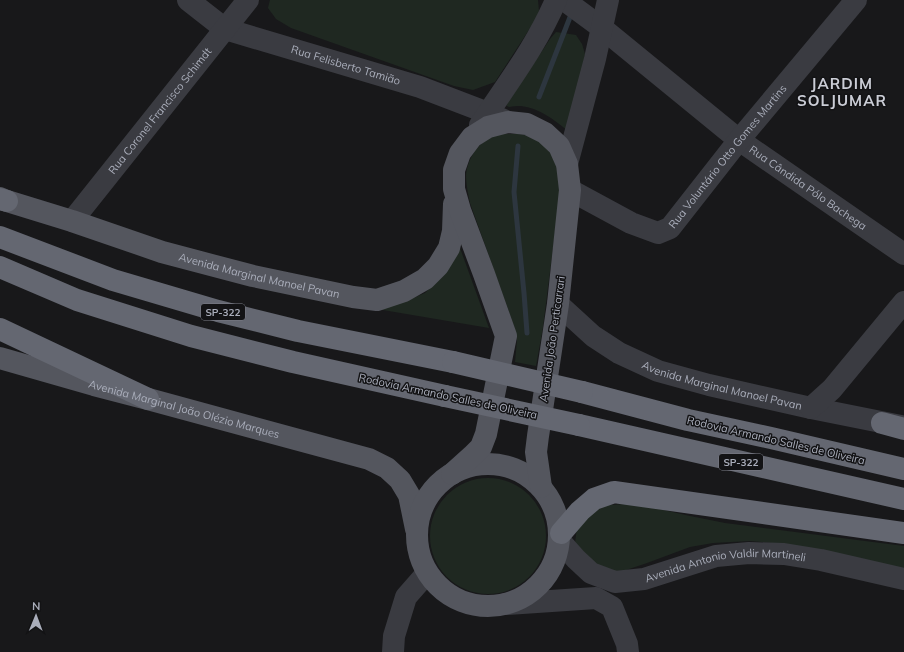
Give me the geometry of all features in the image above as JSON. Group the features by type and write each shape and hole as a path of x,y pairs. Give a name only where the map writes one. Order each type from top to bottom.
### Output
{"highway":[{"name":"Rodovia Armando Salles de Oliveira","path":"0,237 113,280 218,311 298,331 453,362 582,392 688,420 904,469"},
{"name":"Rodovia Armando Salles de Oliveira","path":"0,267 77,300 191,336 293,362 904,499"},
{"path":"0,329 148,399"},
{"path":"882,422 904,428"},
{"path":"560,537 580,511 594,499 614,492 904,533"}],"main road":[{"name":"Avenida João Perticarrari","path":"508,122 527,124 545,133 559,146 567,164 570,190 558,304 536,452 541,487"},
{"path":"472,137 488,127 508,122"},
{"name":"Avenida Marginal Manoel Pavan","path":"2,199 169,254 253,276 353,297 377,300 404,292 425,279 438,266 449,248 453,231 454,170 460,153 472,137"},
{"path":"452,474 465,467 480,464 502,465 523,473 541,487 552,502 558,520 560,537 555,560 544,580 527,595 506,604 483,606 461,602 441,590 427,573 418,552 416,529 422,507 434,488 452,474 481,447 486,434 506,336 465,225 454,189"},
{"name":"Avenida Marginal João Olézio Marques","path":"0,358 94,385 369,459 387,468 400,480 409,495 416,529"}],"street":[{"name":"Rua Felisberto Tamião","path":"188,0 226,29 420,87 508,122"},
{"name":"Rua Coronel Francisco Schimdt","path":"72,221 248,0"},
{"path":"567,164 595,59 599,26 608,0"},
{"name":"Rua Voluntário Otto Gomes Martins","path":"570,190 631,223 658,232 670,228 739,140 856,0"},
{"path":"472,137 526,57 549,18 563,1"},
{"name":"Rua Cândida Pólo Bachega","path":"563,1 599,26 739,140 904,254"},
{"path":"811,408 832,390 904,302"},
{"name":"Avenida Marginal Manoel Pavan","path":"558,304 593,336 619,353 658,371 710,385 811,408 882,422"},
{"name":"Avenida Antonio Valdir Martineli","path":"560,537 576,559 591,574 615,582 644,579 716,556 749,552 784,554 821,560 904,579"},
{"path":"393,652 394,636 406,597 427,573"},
{"path":"506,604 596,598 612,607 628,652"}],"shaded area":[{"path":"270,0 538,0 539,11 536,19 495,82 473,90 454,86 291,28 276,19 268,8"},
{"path":"556,32 576,35 582,44 585,54 570,131 534,109 521,106 509,107 506,105"},
{"path":"498,135 527,135 536,139 547,148 556,159 560,192 543,327 536,366 515,362 517,340 514,326 470,203 466,175 469,162 475,150 484,141"},
{"path":"460,248 489,328 377,309 401,303 425,293 451,264"},
{"path":"488,478 510,482 529,495 542,514 546,536 542,558 529,577 510,590 488,594 466,590 447,577 434,558 430,536 434,514 447,495 466,482"},
{"path":"627,504 650,507 725,523 904,546 904,569 772,543 750,541 713,543 690,547 614,574 603,572 575,543 577,527 589,514 608,505"}],"waterway":[{"path":"539,97 572,12"},
{"path":"518,146 514,192 527,333"}],"district":[{"name":"JARDIM SOLJUMAR","path":"842,92"}]}
